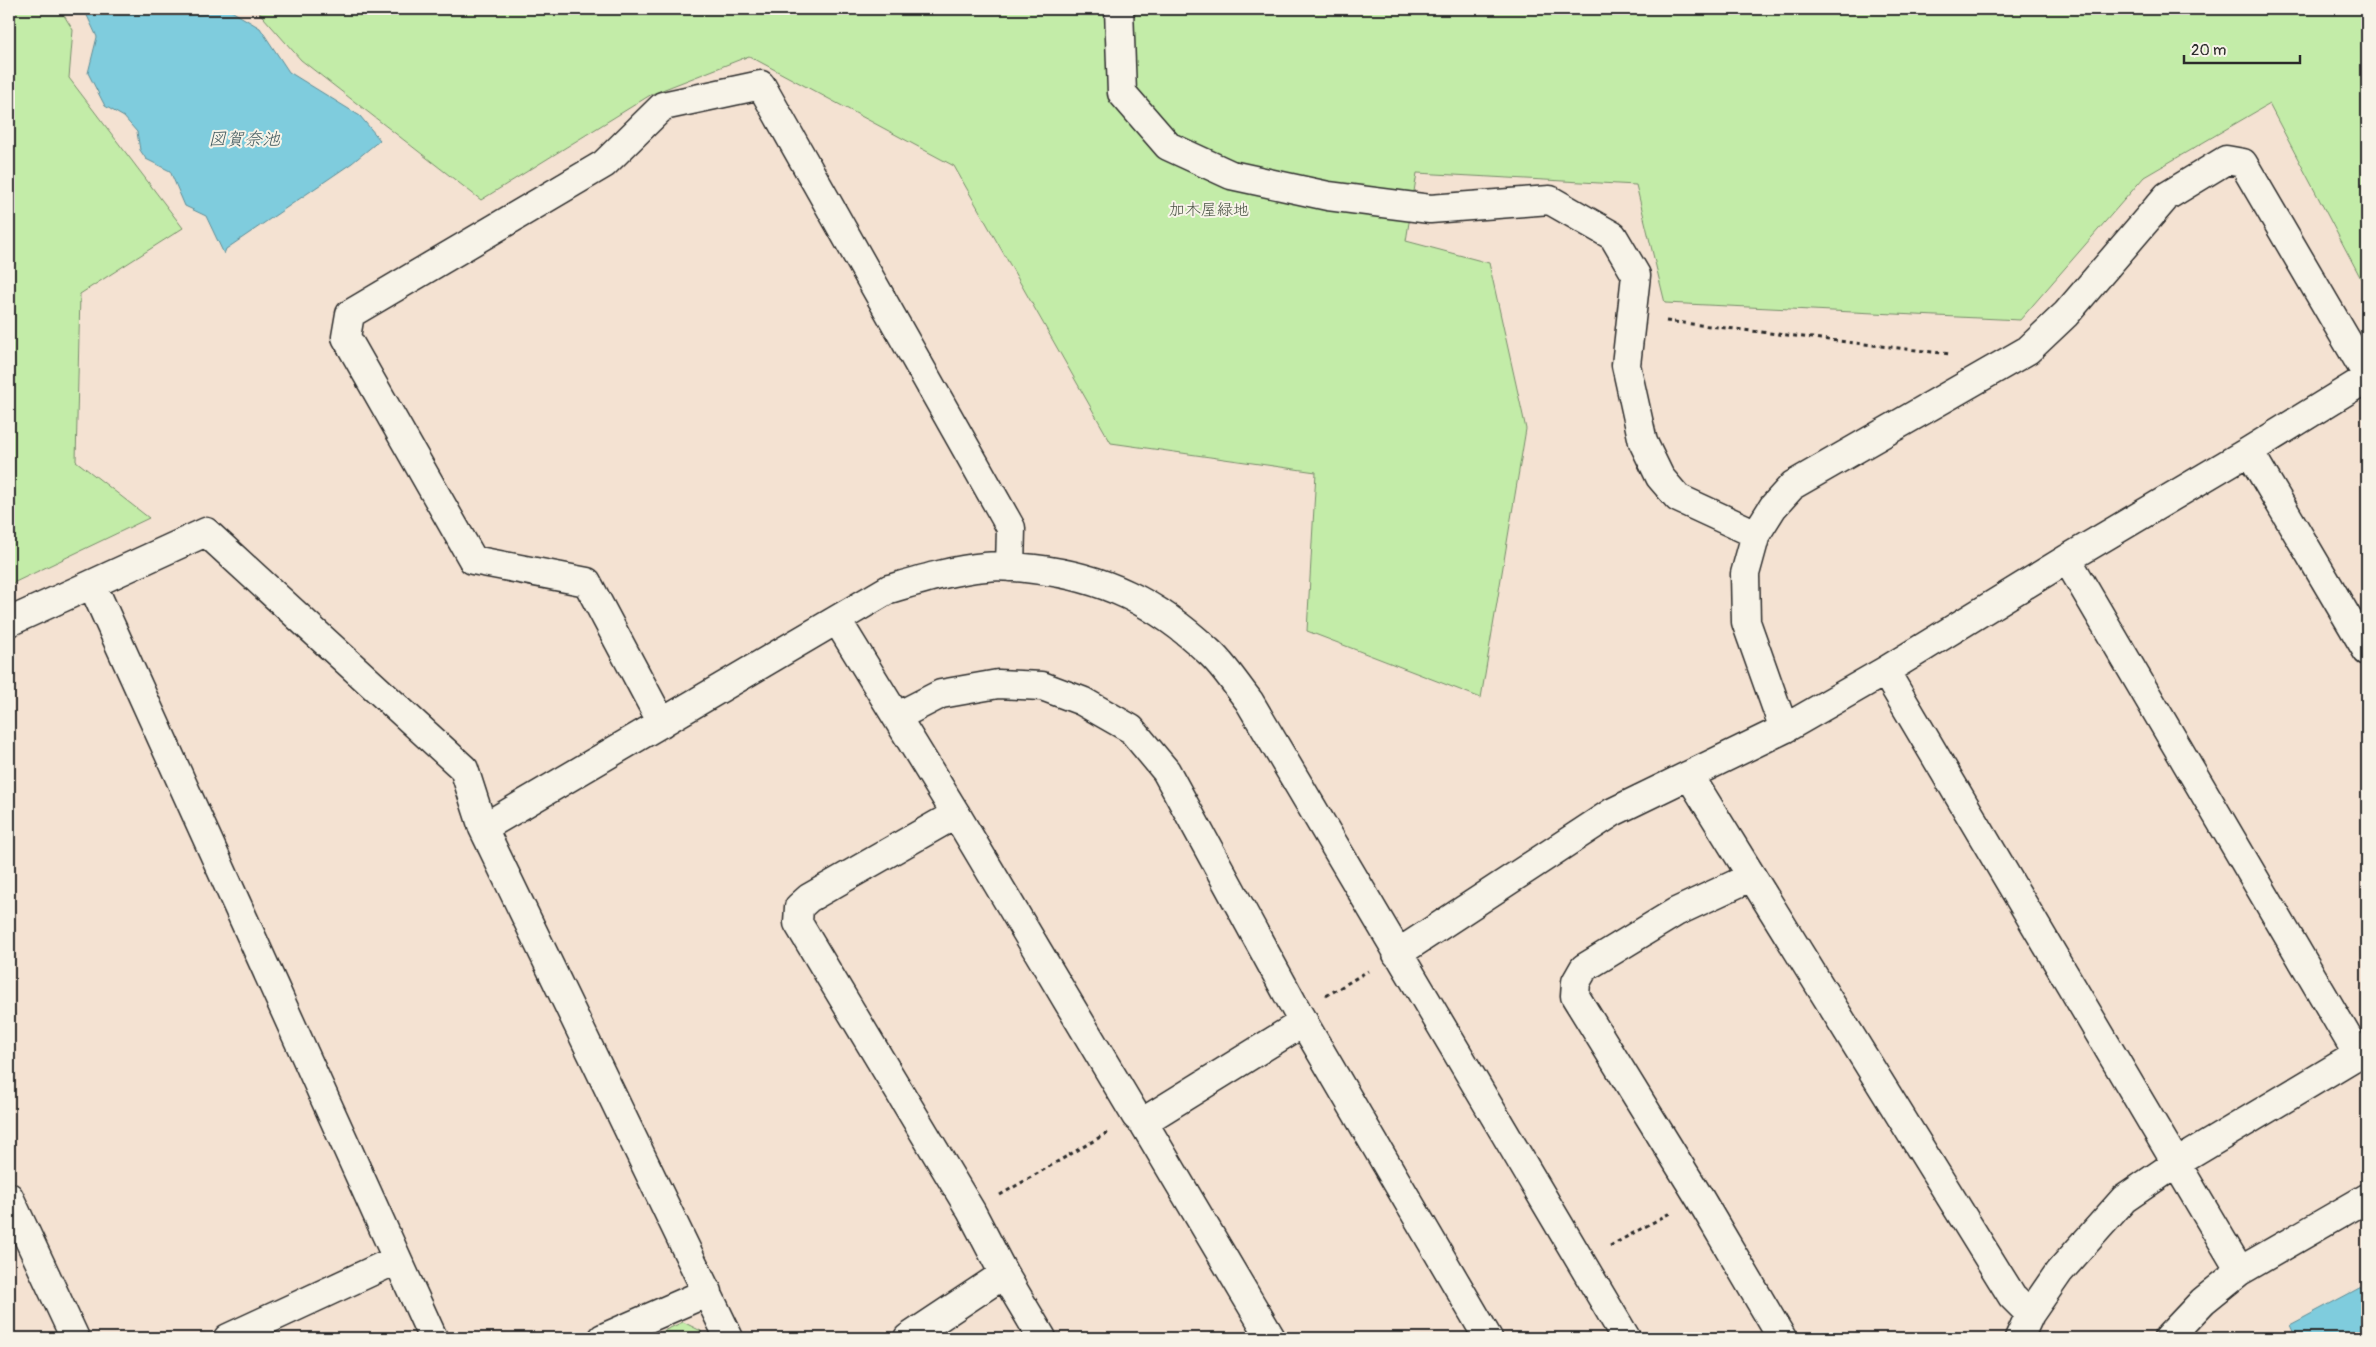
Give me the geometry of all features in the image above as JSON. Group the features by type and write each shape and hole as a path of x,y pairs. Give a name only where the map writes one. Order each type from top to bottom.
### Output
{"street":[{"path":"1118,9 1122,93 1168,146 1231,175 1328,196 1430,209 1550,200 1612,236 1636,275 1626,365 1643,442 1660,477 1678,498 1756,534"},
{"path":"662,723 587,582 473,560 346,337 350,314 604,164 663,106 761,85 1011,528 1010,566"},
{"path":"1397,954 1613,812 1784,728 1885,670 2067,559 2249,452 2367,376 2243,163 2226,160 2167,196 2066,314 2028,350 1793,485 1773,507 1756,534 1745,574 1746,622 1784,728"},
{"path":"2249,452 2367,652"},
{"path":"9,622 206,532 464,769 484,828 729,1338"},
{"path":"2024,1326 2059,1272 2124,1199 2175,1164 2363,1052 2067,559"},
{"path":"484,828 889,589 941,574 986,567 1010,566 1066,573 1123,591 1164,614 1210,652 1249,701 1626,1338"},
{"path":"92,584 432,1338"},
{"path":"837,620 898,716 1271,1338"},
{"path":"1885,670 2175,1164 2240,1271"},
{"path":"898,716 942,694 998,684 1042,686 1082,701 1131,729 1166,770 1301,1017 1488,1338"},
{"path":"1689,775 2012,1296 2024,1326"},
{"path":"956,814 809,898 799,907 798,924 971,1211 1004,1274 1042,1338"},
{"path":"1751,877 1676,912 1584,968 1576,982 1575,996 1699,1197 1782,1338"},
{"path":"1139,1119 1301,1017"},
{"path":"9,1197 75,1338"},
{"path":"2168,1338 2204,1301 2240,1271 2367,1198"},
{"path":"228,1338 396,1260"},
{"path":"908,1338 1004,1274"},
{"path":"603,1338 708,1292"}],"path":[{"path":"1630,317 1988,358 1998,366"},
{"path":"1301,1017 1397,954"},
{"path":"971,1211 1139,1119"},
{"path":"1581,1262 1699,1197"}],"green space":[{"path":"9,9 60,9 73,30 69,78 183,228 80,294 76,461 149,518 9,585"},
{"name":"加木屋緑地","path":"256,9 2367,9 2367,290 2269,104 2144,177 2020,320 1665,303 1636,185 1417,173 1406,241 1489,263 1526,429 1481,698 1307,631 1316,472 1111,443 954,166 749,56 652,94 481,200 301,60"},
{"path":"683,1322 701,1331 704,1338 648,1338"}],"water":[{"name":"図賀奈池","path":"84,9 228,9 260,28 289,72 360,116 380,140 352,163 226,249 224,254 206,216 185,206 170,171 146,159 140,150 137,132 124,117 105,106 88,73 97,37"},
{"path":"2367,1284 2367,1338 2296,1338 2290,1325"}]}
